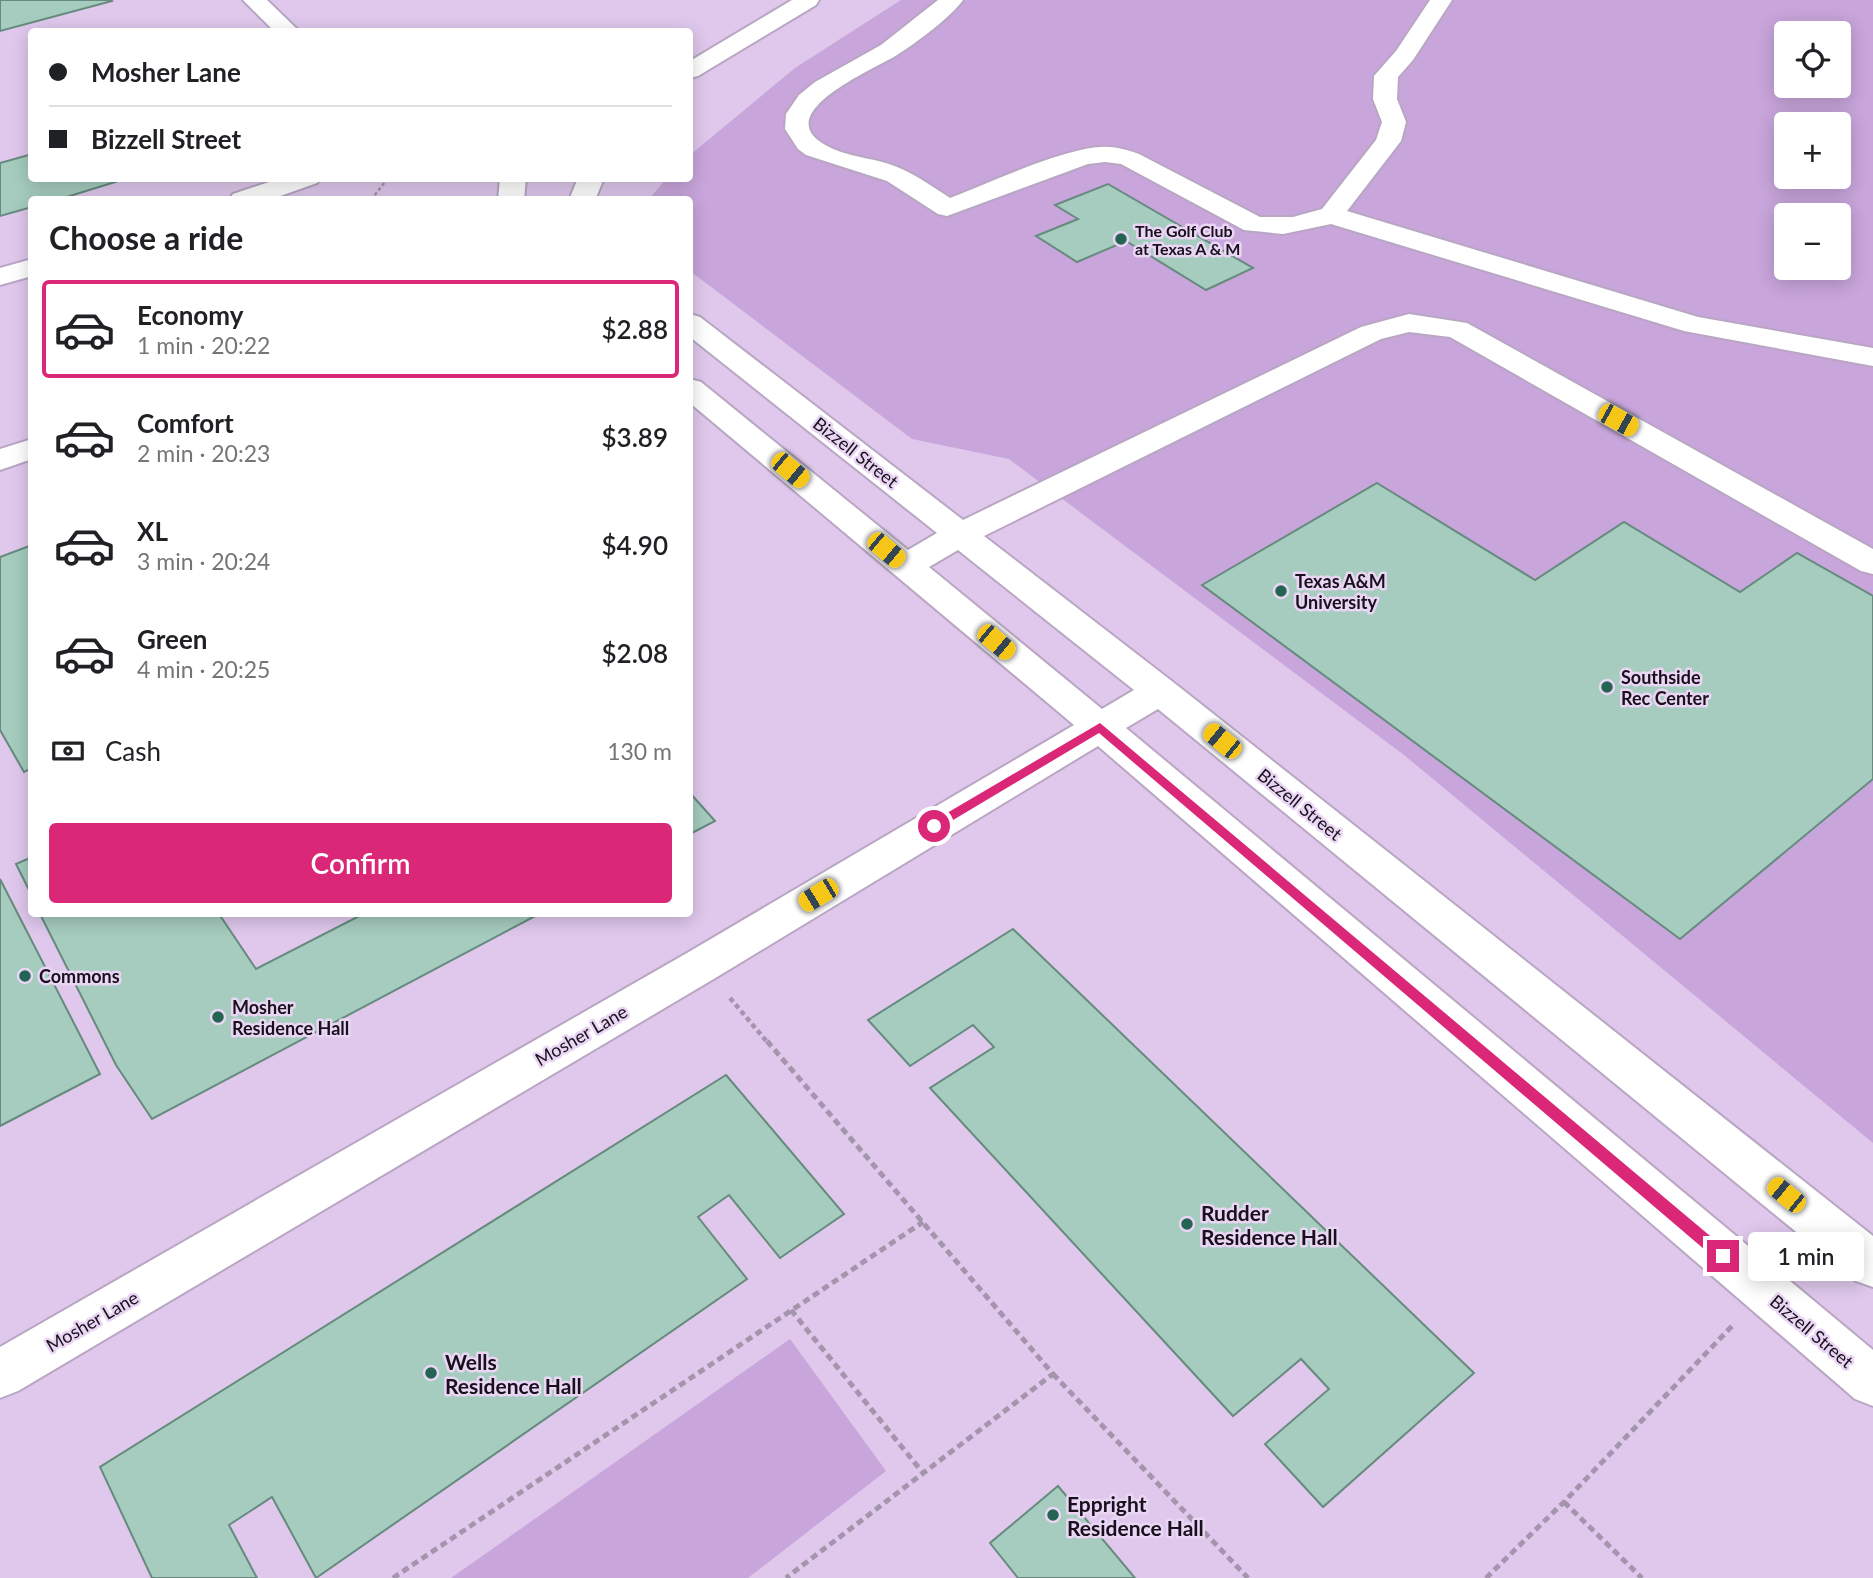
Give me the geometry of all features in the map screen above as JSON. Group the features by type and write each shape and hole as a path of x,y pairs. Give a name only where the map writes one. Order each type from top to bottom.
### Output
{"street":[{"path":"254,0 285,28"},
{"path":"693,69 808,0"},
{"path":"952,0 887,52 827,83 813,94 798,113 799,131 807,144 828,155 886,171 939,213 1097,153 1130,159 1253,224 1271,228 1290,226 1331,215 1694,325 1873,357"},
{"path":"1331,215 1388,141 1394,122 1385,99 1386,76 1405,55 1441,0"},
{"path":"254,196 296,182"},
{"path":"0,277 28,268"},
{"path":"905,566 961,534 1268,382 1371,333 1409,323 1457,329 1873,563"},
{"name":"Bizzell Street","path":"693,325 1160,691 1873,1265"},
{"name":"Bizzell Street","path":"693,390 1100,727 1873,1382"},
{"path":"752,438 806,414"},
{"path":"0,460 28,450"},
{"name":"Mosher Lane","path":"0,1374 702,965 1160,691"}],"path":[{"path":"374,196 385,182"},
{"path":"702,965 1053,1374 1248,1578"},
{"path":"393,1578 923,1222"},
{"path":"1486,1578 1564,1502 1764,1291"},
{"path":"791,1310 923,1474"},
{"path":"786,1578 1053,1374"},
{"path":"1564,1502 1642,1578"}],"shaded area":[{"name":"Texas A&M University","path":"0,0 1873,0 1873,1578 0,1578"},
{"path":"901,0 1873,0 1873,1143 1404,755 1009,459 912,439 693,273 693,196 652,196 663,182 693,182 693,153 795,68"},
{"path":"790,1339 886,1471 748,1578 451,1578"}],"building":[{"path":"0,0 111,0 112,1 0,31"},
{"path":"28,155 28,182 115,182 70,196 28,196 28,208 0,216 0,163"},
{"name":"The Golf Club at Texas A & M","path":"1108,184 1253,268 1206,290 1126,241 1077,262 1036,236 1078,219 1055,205"},
{"name":"Southside Rec Center","path":"1377,483 1535,580 1624,522 1740,592 1797,553 1873,596 1873,779 1680,939 1202,585"},
{"path":"28,546 28,770 24,772 0,730 0,557"},
{"path":"693,796 715,821 693,832"},
{"path":"28,859 28,888 16,864"},
{"name":"Commons","path":"0,879 100,1074 0,1126"},
{"name":"Mosher Residence Hall","path":"42,917 221,917 256,969 357,917 533,917 152,1119 116,1065"},
{"name":"Rudder Residence Hall","path":"1013,929 1474,1373 1323,1507 1265,1444 1329,1389 1301,1359 1233,1416 930,1088 994,1047 973,1025 910,1066 868,1020"},
{"name":"Wells Residence Hall","path":"726,1075 844,1214 780,1258 729,1195 698,1217 747,1279 316,1578 272,1497 229,1525 257,1578 152,1578 100,1467"},
{"name":"Eppright Residence Hall","path":"1058,1486 1135,1578 1018,1578 990,1543"}],"place":[{"name":"The Golf Club at Texas A & M","path":"1121,239"},
{"name":"Texas A&M University","path":"1281,591"},
{"name":"Southside Rec Center","path":"1607,687"},
{"name":"Commons","path":"25,976"},
{"name":"Mosher Residence Hall","path":"218,1017"},
{"name":"Rudder Residence Hall","path":"1187,1224"},
{"name":"Wells Residence Hall","path":"431,1373"},
{"name":"Eppright Residence Hall","path":"1053,1515"}],"route":[{"path":"934,826 1100,727 1723,1256"}]}
